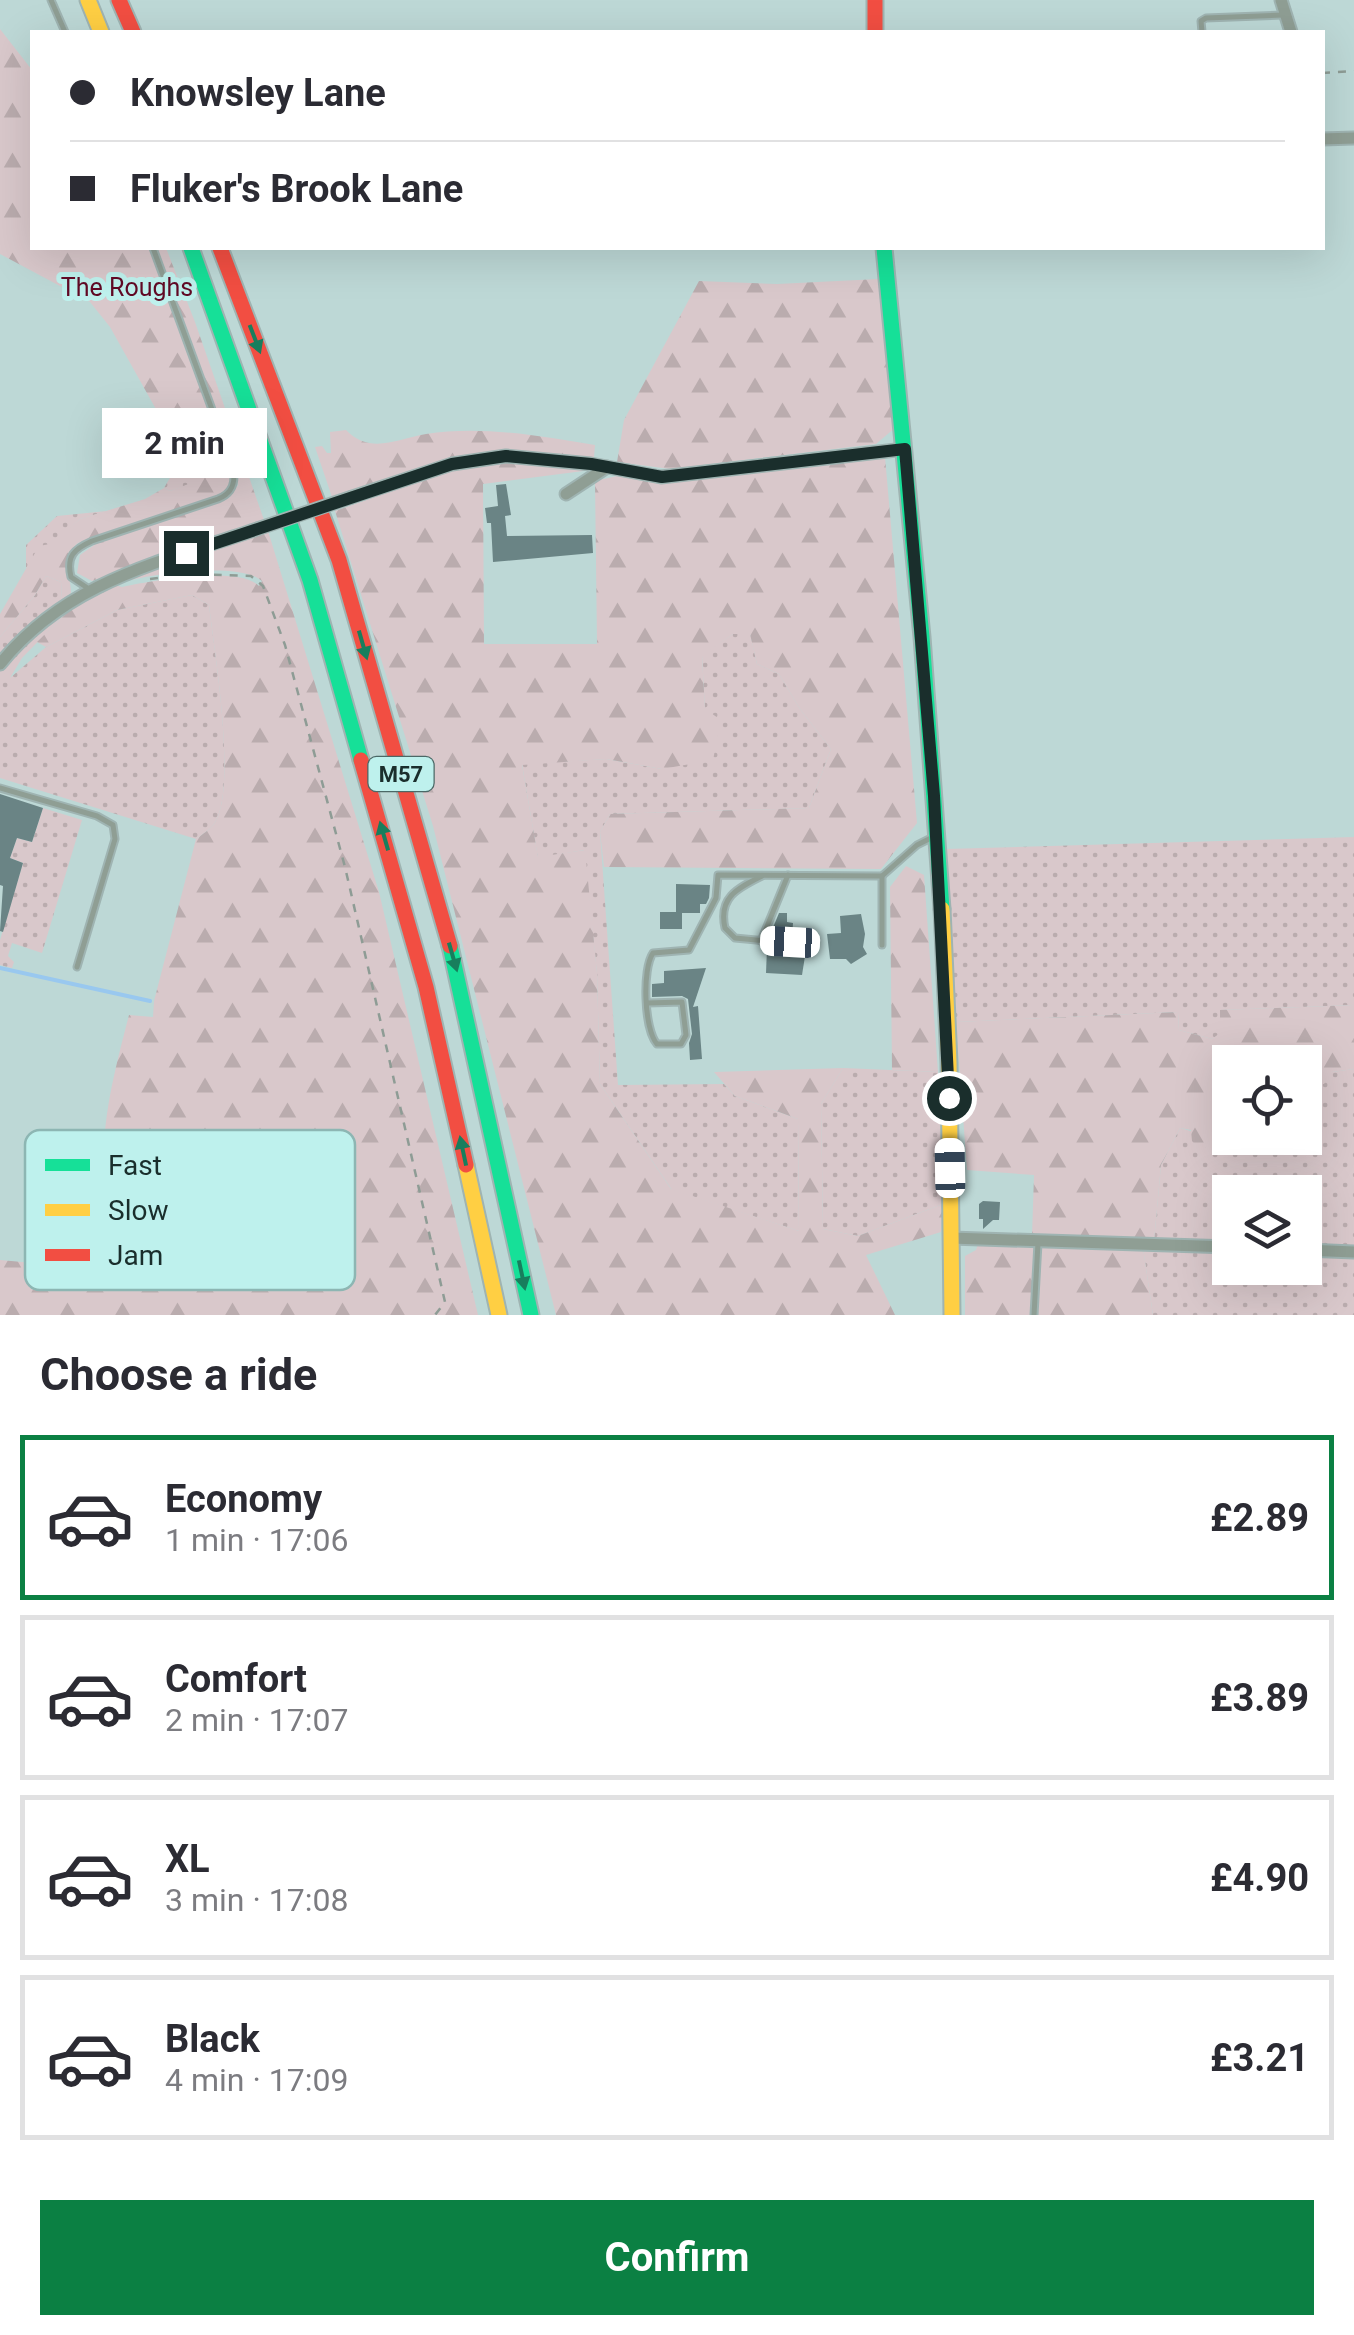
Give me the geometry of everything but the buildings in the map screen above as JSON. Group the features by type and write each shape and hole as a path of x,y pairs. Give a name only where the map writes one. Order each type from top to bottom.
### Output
{"main road":[{"path":"88,0 101,30"},
{"path":"119,0 132,30"},
{"path":"874,30 875,0"},
{"name":"M57","path":"192,250 310,580 426,987 499,1315"},
{"name":"M57","path":"221,250 344,578 458,970 531,1315"},
{"path":"884,250 905,449 936,836 948,1029 952,1315"}],"street":[{"path":"1281,0 1290,30"},
{"path":"1325,139 1354,138"},
{"path":"0,664 16,644 89,588 452,464 506,456 662,477 905,449"},
{"path":"566,494 607,467"},
{"path":"952,1238 1212,1246"},
{"path":"1322,1251 1354,1252"}],"lane":[{"path":"52,0 64,30"},
{"path":"1202,30 1201,21 1206,18 1286,14"},
{"path":"89,588 71,577 70,558 74,550 218,500 234,485 233,467 154,250"},
{"path":"0,788 97,816 113,825 115,839 77,967"},
{"path":"648,1003 682,1002 686,1035 682,1044 657,1044 652,1038 644,973 653,953 689,950 716,898 718,875 882,876 917,845 936,836"},
{"path":"764,875 730,894 722,915 731,936 790,942"},
{"path":"760,941 788,876"},
{"path":"882,876 882,945"},
{"path":"1034,1315 1038,1240"}],"path":[{"path":"1325,74 1354,71"},
{"path":"145,580 191,574 251,576 262,586 284,645 345,868 445,1302 435,1315"}],"green space":[{"name":"The Roughs","path":"0,29 30,67 30,250 167,250 264,520 92,581 77,573 80,555 97,543 229,498 238,485 234,470 230,487 223,495 78,543 67,561 71,593 62,600 61,582 46,576 0,637 0,614 39,546 50,544 80,519 145,499 164,488 170,491 207,477 193,452 176,445 110,327 90,302 0,254"},
{"path":"878,279 896,427 876,444 670,469 617,462 624,420 699,281 777,284"},
{"path":"346,430 355,438 374,444 447,432 510,433 595,445 594,457 510,452 453,459 332,497 315,447 322,446 331,453 330,432"},
{"path":"176,445 193,452 208,478 170,491 164,488 174,471"},
{"path":"885,457 917,823 881,869 604,867 600,832 610,814 809,808 831,749 779,674 757,664 750,634 733,634 702,656 705,709 721,720 713,760 662,769 606,759 522,765 538,857 585,850 597,973 600,1084 671,1189 799,1231 798,1119 735,1096 714,1072 843,1068 821,1104 823,1229 858,1236 943,1204 941,1232 866,1255 895,1315 556,1315 433,826 335,511 455,469 515,461 591,470 483,484 484,644 597,644 595,481 617,476 661,484"},
{"path":"107,511 80,519 26,568 26,545 57,516"},
{"path":"268,531 379,892 478,1315 0,1315 0,1260 25,1262 25,1290 355,1290 355,1130 105,1130 129,1015 153,1017 196,839 214,824 221,807 224,751 209,605 192,595 117,610 46,647 37,642 80,600 111,584 122,587 214,576 233,576 259,586 262,581 251,575 219,570 123,578"},
{"path":"46,576 61,582 62,600 41,614 0,655 0,637"},
{"path":"192,595 209,605 222,718 224,782 221,807 210,828 196,839 0,778 0,670 24,644 70,609 22,658 10,678 46,647 117,610"},
{"path":"750,633 757,664 779,674 831,749 809,808 610,814 600,832 618,1085 724,1084 735,1096 798,1119 799,1231 672,1190 600,1084 597,973 584,850 538,858 522,764 606,759 662,769 705,710 702,655 733,634"},
{"path":"43,808 82,820 42,953 12,943 8,956 14,962 12,968 0,965 0,940 23,863 10,858 17,838 32,842"},
{"path":"1354,837 1354,1005 1221,1010 1220,1034 1212,1039 1179,1030 1178,1012 956,1022 946,849"},
{"path":"906,866 924,875 938,1072 892,1070 890,887"},
{"path":"1354,1005 1354,1069 1332,1072 1322,1084 1322,1045 1212,1045 1212,1145 1200,1150 1192,1141 1191,1130 1180,1128 1161,1165 1154,1241 1032,1236 1034,1175 967,1170 956,1022 1178,1012 1179,1030 1212,1039 1220,1033 1220,1010"},
{"path":"843,1068 938,1072 943,1204 858,1236 823,1229 821,1104"},
{"path":"1354,1069 1354,1249 1322,1248 1322,1175 1212,1175 1212,1243 1154,1241 1161,1165 1180,1128 1212,1137 1212,1155 1322,1155 1322,1077"},
{"path":"979,1241 1143,1248 1153,1315 965,1315 965,1256 976,1250"},
{"path":"1143,1248 1212,1250 1212,1285 1322,1285 1322,1255 1354,1256 1354,1315 1153,1315"}],"waterway":[{"path":"0,968 150,1001"}],"traffic: fast":[{"path":"192,250 310,580 361,760"},
{"path":"884,250 922,637 942,909"},
{"path":"450,946 531,1315"}],"traffic: slow":[{"path":"88,0 100,30"},
{"path":"942,909 949,1063 952,1315"},
{"path":"466,1165 499,1315"}],"traffic: jam":[{"path":"119,0 132,30"},
{"path":"875,0 875,30"},
{"path":"221,250 339,560 450,946"},
{"path":"361,760 426,987 466,1165"}],"route":[{"path":"186,553 452,464 506,456 591,464 662,477 905,449 934,796 949,1098"}]}
